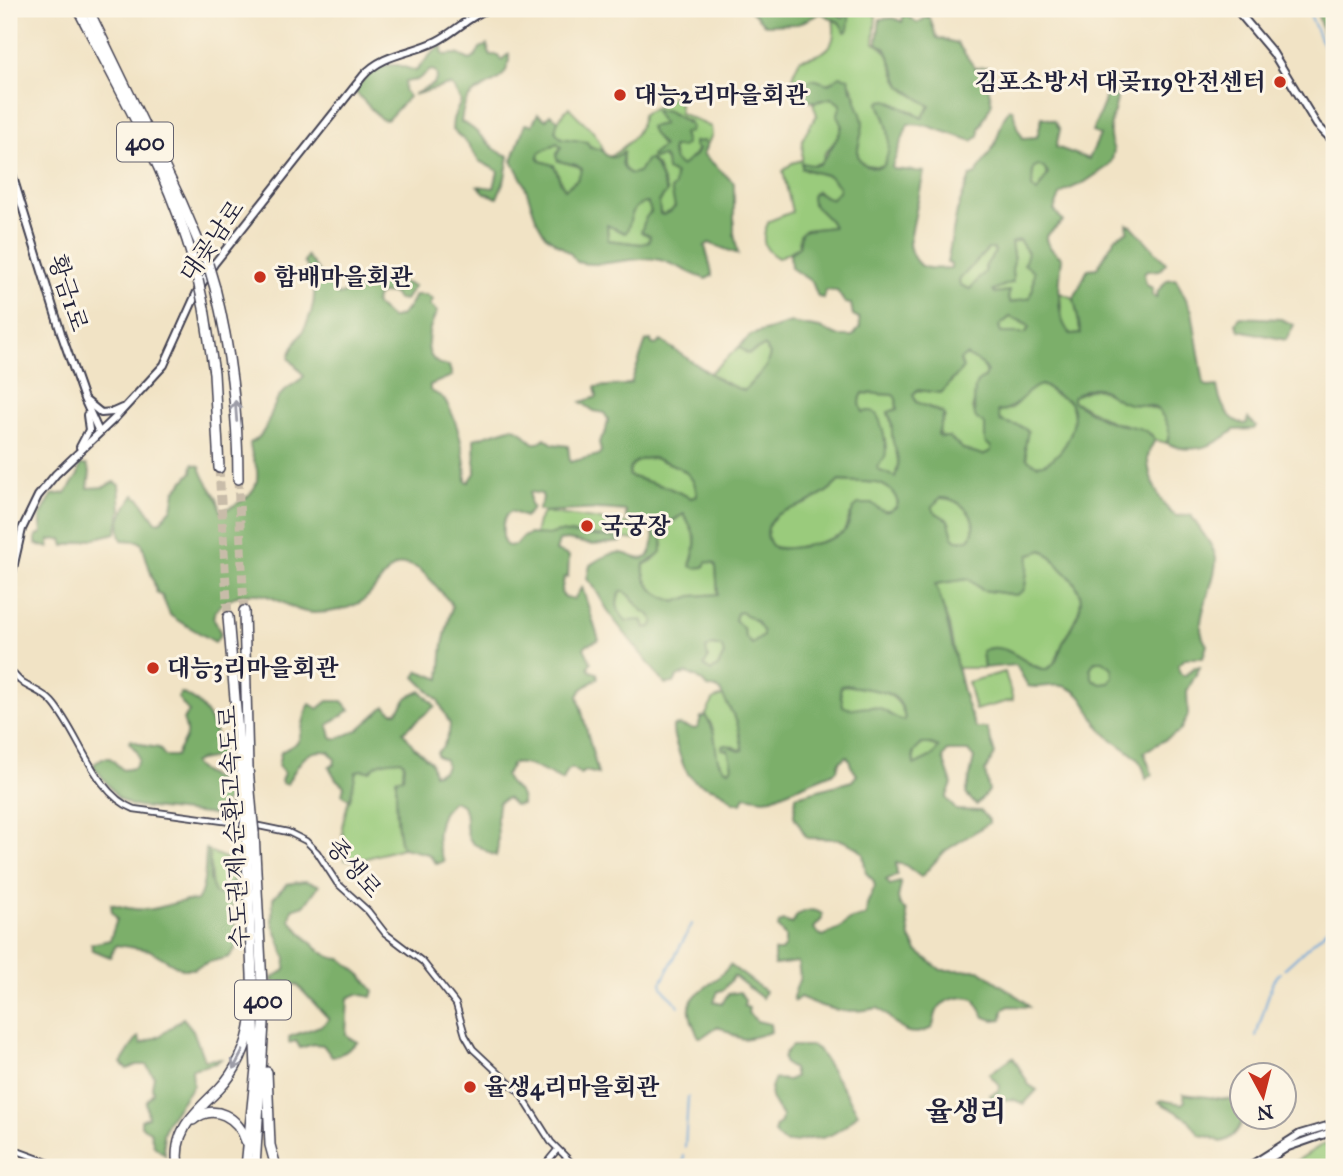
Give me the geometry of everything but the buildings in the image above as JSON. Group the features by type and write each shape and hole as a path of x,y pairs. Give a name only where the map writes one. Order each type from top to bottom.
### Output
{"highway":[{"name":"400","path":"78,9 166,186 186,239 204,308 214,373 219,468"},
{"name":"400","path":"88,9 183,203 208,264 226,339 236,398 238,479"},
{"name":"수도권제2순환고속도로","path":"244,611 248,814"},
{"name":"수도권제2순환고속도로","path":"228,617 250,834 264,1023 255,1167"},
{"name":"수도권제2순환고속도로","path":"246,1167 256,1068 250,834"},
{"path":"178,1167 178,1139 181,1130 192,1115 220,1088 246,1045 254,995"},
{"path":"264,1023 269,1130 276,1167"},
{"path":"184,1167 181,1150 187,1128 197,1116 212,1112 228,1116 243,1132 248,1148 246,1167"}],"street":[{"name":"대곶남로","path":"9,586 27,515 43,489 164,365 197,292 214,264 368,70 384,59 436,41 488,9"},
{"path":"1236,9 1273,52 1317,125 1334,142"},
{"name":"황금1로","path":"9,164 61,333 84,399 99,432"},
{"path":"84,399 101,413 125,407"},
{"path":"77,453 89,430 84,399"},
{"name":"종생로","path":"9,669 19,680 38,690 53,704 103,782 126,807 274,829 306,841 317,852 337,883 368,911 385,933 423,961 456,1004 468,1043 520,1093 557,1150 576,1167"},
{"path":"1248,1167 1300,1134 1334,1124"},
{"path":"1256,1167 1288,1147 1334,1131"},
{"path":"9,1148 61,1167"},
{"path":"543,1167 557,1150"}],"green space":[{"path":"749,9 836,9 843,18 845,9 850,9 848,31 845,32 839,22 821,13 798,24 765,25"},
{"path":"850,9 868,9 876,16 874,43 887,54 900,85 930,105 922,118 910,110 879,104 889,142 885,165 881,167 861,164 858,157 861,121 851,85 833,82 825,84 817,80 799,86 798,94 795,92 793,74 800,59 817,55 828,48 834,36 833,19 841,24 848,24"},
{"path":"1316,9 1334,9 1334,48 1324,36"},
{"path":"904,13 917,23 929,16 937,38 957,43 975,68 988,67 992,103 979,129 979,136 972,141 925,125 908,124 892,167 924,172 909,244 918,264 935,269 951,268 951,264 947,263 957,211 970,176 976,174 995,144 1009,109 1013,110 1023,138 1037,137 1042,117 1055,121 1060,130 1056,147 1089,159 1100,135 1092,132 1107,88 1111,87 1117,99 1110,131 1114,150 1112,160 1107,167 1085,182 1060,195 1054,210 1063,221 1046,236 1049,246 1062,258 1059,299 1062,319 1072,335 1081,334 1074,298 1088,269 1097,268 1116,237 1128,231 1127,224 1132,226 1166,263 1160,270 1147,271 1144,274 1146,285 1153,288 1152,295 1156,298 1167,280 1176,279 1192,311 1204,384 1209,387 1217,386 1228,414 1244,424 1248,418 1256,426 1254,429 1234,430 1211,445 1193,449 1176,447 1167,443 1168,428 1155,407 1121,401 1098,388 1073,397 1073,401 1093,414 1114,423 1142,429 1151,435 1155,440 1148,454 1148,463 1160,498 1176,516 1191,515 1216,559 1202,615 1202,636 1207,645 1203,658 1186,658 1178,665 1184,676 1195,667 1200,667 1187,691 1188,715 1180,731 1144,752 1152,774 1146,779 1140,762 1106,735 1076,692 1060,686 1028,686 1016,665 984,668 982,651 991,648 1009,651 1040,669 1049,668 1055,662 1077,615 1081,599 1074,582 1049,554 1042,550 1029,555 1025,587 1016,595 982,590 969,579 935,584 969,711 976,728 987,728 995,754 985,771 989,791 976,805 966,794 974,758 968,751 947,751 943,758 952,784 946,798 956,810 981,811 989,823 945,851 921,877 905,865 896,863 897,875 886,880 890,885 901,884 898,898 906,911 910,938 917,951 941,970 979,970 1029,1007 1009,1006 1003,1010 1002,1019 993,1020 985,1017 974,999 953,999 940,1007 932,1028 913,1033 900,1028 878,1008 847,1011 829,1008 800,997 795,1001 793,997 800,977 798,962 774,965 774,951 781,951 785,946 785,936 778,928 779,923 784,921 792,924 797,915 812,910 822,914 822,919 814,928 823,936 839,929 849,920 866,916 867,904 875,886 866,873 863,854 857,847 839,839 807,838 794,816 796,796 852,781 857,775 846,756 832,773 772,798 745,796 742,803 733,802 718,790 690,777 677,746 673,726 695,729 701,717 705,716 713,732 719,762 729,770 732,766 728,750 722,749 722,745 743,750 737,722 719,689 708,687 687,673 677,677 674,683 665,684 611,616 587,579 590,565 609,555 620,553 640,559 648,557 654,537 648,522 626,519 626,511 601,509 544,512 538,510 543,499 542,494 530,492 530,505 533,508 525,517 511,511 505,517 503,534 504,543 508,546 516,545 529,534 548,535 559,532 622,539 621,542 593,545 559,541 556,551 569,556 568,576 564,578 561,593 574,599 582,587 599,640 584,648 591,662 588,667 590,671 597,673 598,678 582,689 578,696 598,774 586,771 580,774 572,768 567,771 563,781 532,766 512,764 505,776 521,795 522,804 514,805 507,798 499,802 496,856 471,842 467,833 465,811 459,803 453,801 440,821 438,846 444,861 437,864 428,854 402,848 397,824 396,795 396,779 403,777 404,763 400,760 380,763 370,771 356,772 350,800 342,794 344,786 329,767 334,765 335,759 329,752 314,752 308,755 287,784 281,781 284,773 278,766 281,752 299,740 310,704 318,709 328,701 342,701 350,710 328,725 331,737 337,739 358,730 385,706 392,712 397,712 408,697 421,691 435,706 403,732 414,747 431,762 434,774 443,771 445,760 437,756 437,752 443,747 450,724 438,700 415,677 419,671 440,679 443,644 452,607 428,577 410,565 402,564 388,572 365,599 347,608 327,612 300,611 263,595 233,597 216,610 213,617 221,634 215,642 170,615 162,596 157,593 142,544 138,541 122,540 120,534 120,522 134,495 140,499 156,522 161,521 172,508 175,491 192,472 193,464 200,466 217,498 221,512 243,500 254,489 257,475 250,443 261,435 282,393 304,376 289,358 313,306 314,288 304,262 307,256 338,295 389,278 414,286 405,300 397,299 393,294 383,293 376,297 375,304 391,318 403,314 415,295 426,295 433,300 430,305 437,312 428,336 429,352 439,364 449,366 452,376 430,385 430,390 441,396 449,407 463,450 466,481 469,482 475,473 474,439 513,427 533,443 545,438 553,444 568,446 570,462 599,455 599,442 606,431 608,419 604,413 594,411 581,402 597,397 595,387 631,383 646,341 651,340 652,344 656,345 661,341 723,382 744,391 766,367 770,354 764,346 748,354 739,347 751,335 791,323 820,328 837,336 853,336 860,327 859,318 853,315 851,304 845,303 837,291 825,290 824,298 818,297 812,282 791,268 790,253 799,247 801,233 833,227 813,204 812,196 815,192 831,199 839,191 839,186 829,176 802,168 802,163 819,164 842,126 837,116 841,105 832,98 806,100 798,94 799,87 812,79 829,84 840,76 849,78 863,123 858,148 859,159 871,167 884,165 889,142 879,104 881,101 888,100 922,118 930,106 901,86 886,49 877,43 880,19 894,18 902,22","holes":["1038,165 1048,174 1037,192 1032,187 1033,168","1019,240 1028,253 1024,264 1034,271 1033,288 1029,298 1011,303 1008,300 1009,291 995,293 993,290 1013,282 1014,262 1011,243","988,249 994,249 985,272 970,289 960,285 959,280","1010,317 1026,323 1029,327 1026,333 1001,333 999,326","966,355 982,364 987,372 985,378 976,384 974,412 976,418 985,425 985,442 991,447 991,451 983,455 963,449 949,437 940,437 938,434 944,414 916,402 913,395 917,390 941,393 963,368 960,360","1041,385 1068,400 1073,408 1074,418 1068,440 1046,463 1037,465 1027,459 1025,447 1028,431 1000,421 998,411 1011,407","863,393 893,395 896,398 897,409 888,412 898,459 895,477 878,470 877,466 886,453 884,434 877,415 872,411 863,412 860,400","652,458 682,470 692,480 697,496 691,498 629,476 630,468 639,460","839,481 874,483 888,488 898,503 896,507 886,511 873,504 858,504 846,529 824,541 791,548 775,548 771,545 767,532 777,515 825,493","940,498 955,501 971,517 973,532 969,539 958,540 953,536 948,520 933,511 933,506","684,514 695,540 690,566 704,567 706,562 714,563 718,594 692,596 675,602 652,589 645,578 644,564 659,554 662,542 660,528","621,591 629,595 652,617 654,622 651,627 645,628 642,620 626,621 617,603","741,612 756,621 763,631 763,636 752,644 746,638 743,628 735,620 737,613","712,645 722,647 724,655 717,668 711,671 704,666 708,658 706,649","1095,661 1103,661 1112,668 1113,677 1109,683 1101,684 1093,680 1090,669","841,686 876,690 898,701 905,721 877,708 850,709 843,706","922,744 939,747 932,756 914,765 913,753"]},
{"path":"443,45 444,55 457,54 470,60 480,48 487,45 490,55 498,55 501,60 509,54 505,72 500,78 467,100 461,122 474,129 495,149 509,156 505,178 497,198 485,193 478,186 494,188 498,171 479,161 469,145 452,129 453,119 461,101 453,87 449,85 413,95 434,84 437,76 435,71 431,70 417,80 405,82 404,90 409,97 387,120 381,119 356,93 362,81 379,65 398,65 416,71"},
{"path":"677,90 680,113 711,127 712,135 707,145 704,141 697,143 695,154 681,167 674,160 672,147 678,147 684,140 683,133 689,122 666,110 656,111 664,122 655,135 662,148 653,159 662,156 675,174 675,207 663,215 659,206 667,192 657,166 649,159 639,172 631,174 623,168 623,152 616,157 608,157 620,150 636,134 642,115 665,102"},
{"path":"832,98 841,105 841,134 825,153 822,162 803,169 829,176 839,186 834,198 828,198 817,191 812,199 833,227 806,230 800,235 799,247 778,258 768,251 764,237 769,221 792,212 783,171 792,163 802,160 803,138 817,115 813,103"},
{"path":"569,107 593,132 602,150 581,141 566,141 559,137 556,133 557,124"},
{"path":"666,110 691,125 690,132 683,133 686,144 672,147 676,163 681,166 695,155 698,150 694,142 704,141 707,145 703,154 734,183 734,233 738,254 709,243 705,246 712,273 712,276 706,279 655,259 596,264 577,262 570,253 545,235 512,161 525,124 532,125 538,114 546,120 550,114 558,120 555,131 561,138 587,142 590,147 602,150 609,157 615,157 624,151 622,164 631,174 639,172 649,159 658,170 667,192 659,201 660,214 663,215 675,207 671,189 674,187 675,174 667,170 666,160 662,156 653,159 651,156 663,146 650,127 663,124 655,111","holes":["557,143 561,147 556,156 558,161 582,169 577,180 565,189 554,165 540,161 538,157 539,153","648,203 651,212 646,217 641,232 650,236 649,242 641,244 608,240 607,225 625,233 635,209"]},
{"path":"557,143 561,147 556,156 558,161 581,167 582,171 565,189 555,168 540,161 538,157 539,153"},
{"path":"1038,165 1048,174 1037,192 1032,187 1033,168"},
{"path":"648,203 651,212 643,233 650,236 649,242 641,244 608,240 607,225 625,233 635,209"},
{"path":"1019,240 1028,253 1034,271 1033,288 1030,298 1011,303 1008,300 1009,291 995,293 993,290 1013,282 1014,260 1011,243"},
{"path":"992,248 995,252 985,267 985,272 970,289 960,285 959,280"},
{"path":"1060,293 1074,298 1081,334 1072,335 1065,329"},
{"path":"1010,317 1029,326 1026,333 1001,333 999,326"},
{"path":"1240,317 1281,319 1294,325 1286,340 1239,330 1236,323"},
{"path":"764,346 770,354 766,367 744,391 710,373 739,347 748,354"},
{"path":"966,355 982,364 987,372 985,378 980,380 972,409 985,425 985,441 991,447 991,451 983,455 963,449 949,437 940,437 939,428 945,417 942,412 916,402 913,395 917,390 941,393 963,368 960,360"},
{"path":"1041,385 1069,402 1075,415 1074,426 1062,449 1045,464 1036,464 1027,459 1022,427 999,421 998,411 1014,407 1030,389"},
{"path":"1094,388 1121,400 1161,412 1170,428 1167,443 1155,440 1151,434 1114,423 1073,401 1073,396"},
{"path":"863,393 893,395 896,398 897,409 888,413 898,460 895,478 878,470 877,466 884,453 884,438 871,411 863,412 860,403"},
{"path":"652,458 688,474 696,487 697,496 691,498 629,476 630,468 636,462"},
{"path":"80,465 87,465 90,472 88,488 104,487 114,482 119,485 121,509 116,533 64,546 62,539 49,540 49,548 36,544 36,536 42,533 40,517 52,495 66,493 78,475"},
{"path":"838,481 882,485 894,494 898,503 890,511 880,511 877,507 850,515 844,532 829,539 796,547 771,545 768,528 774,517 824,493"},
{"path":"940,498 955,501 967,511 973,524 969,539 955,539 948,520 933,511 933,506"},
{"name":"국궁장","path":"544,512 638,525 636,540 559,532 535,534 538,521"},
{"path":"683,514 696,544 691,562 714,562 718,595 692,596 676,602 652,589 645,579 644,565 653,560 663,546 660,528"},
{"path":"1042,550 1052,557 1074,582 1081,599 1055,662 1046,669 1041,668 1008,652 990,649 982,651 984,668 957,668 949,625 935,584 969,579 982,590 1016,595 1025,587 1029,555"},
{"path":"621,591 628,594 651,616 654,622 651,627 645,628 643,621 626,621 617,603"},
{"path":"741,612 756,621 763,631 763,636 752,644 735,620 737,613"},
{"path":"712,645 722,647 724,655 717,668 711,671 704,666 708,658 706,649"},
{"path":"1102,660 1110,664 1114,672 1110,680 1102,684 1094,680 1090,672 1094,664"},
{"path":"1005,672 1013,700 975,710 968,682"},
{"path":"843,685 874,689 891,696 903,710 905,721 879,709 853,709 843,706 840,689"},
{"path":"181,693 197,702 208,716 222,751 216,757 193,763 227,791 229,798 214,815 132,806 118,798 93,765 102,758 110,758 123,770 134,768 139,760 137,752 129,742 131,740 159,748 165,756 176,756 186,736 183,720 189,712 178,698"},
{"path":"723,696 742,738 741,751 732,746 722,749 728,750 732,766 729,770 719,762 713,732 705,716 714,699"},
{"path":"925,743 939,747 932,756 914,765 914,750"},
{"path":"383,760 400,760 404,763 403,777 396,779 397,824 402,848 360,860 345,860 342,826 356,772 370,771"},
{"path":"206,849 209,851 210,880 215,894 223,895 226,892 240,865 233,888 231,916 239,933 236,948 229,957 193,969 182,969 149,950 116,945 110,957 93,950 91,944 110,940 117,919 111,904 146,910 197,901 204,883"},
{"path":"209,851 240,865 223,895 214,894 212,890"},
{"path":"305,881 319,885 305,905 292,909 290,920 320,951 342,959 362,976 374,991 372,997 357,994 348,998 346,1034 358,1042 345,1052 332,1057 323,1045 314,1044 300,1048 296,1041 289,1043 289,1037 323,1025 329,1019 297,985 272,982 272,978 285,970 286,959 272,921 273,898 287,884"},
{"path":"730,965 765,991 762,998 734,976 723,990 718,991 714,1002 722,1004 728,994 740,992 745,1000 744,1006 749,1008 748,1013 757,1021 770,1024 771,1032 743,1039 718,1026 699,1037 692,1022 691,1002"},
{"path":"183,1018 193,1030 204,1060 221,1059 216,1063 192,1069 193,1085 167,1122 163,1134 165,1155 154,1146 150,1131 141,1126 141,1120 148,1117 146,1102 153,1092 154,1076 146,1065 127,1069 121,1063 137,1038 139,1037 141,1044 160,1036"},
{"path":"792,1046 812,1046 818,1049 858,1113 831,1135 787,1143 775,1133 782,1116 770,1094 775,1079 788,1080 795,1077 793,1069 785,1064 783,1059"},
{"path":"1013,1057 1029,1085 1037,1090 1024,1104 1012,1099 994,1101 990,1095 998,1091 1000,1086 989,1074"},
{"path":"1183,1094 1228,1099 1228,1130 1237,1130 1233,1136 1221,1142 1200,1135 1188,1119 1159,1102 1161,1100 1182,1104 1185,1101"},
{"path":"1325,1143 1334,1157 1334,1167 1287,1167"}],"waterway":[{"path":"1308,9 1320,39 1334,61"},
{"path":"1284,969 1334,923"},
{"path":"679,1007 661,983 692,924"},
{"path":"1256,1036 1273,981 1280,973"},
{"path":"685,1147 688,1097"},
{"path":"683,1167 684,1155"}],"tunnel":[{"path":"219,468 228,617"},
{"path":"238,479 244,611"}],"place":[{"name":"김포소방서 대곶119안전센터","path":"1280,82"},
{"name":"대능2리마을회관","path":"620,95"},
{"name":"함배마을회관","path":"260,277"},
{"name":"국궁장","path":"587,526"},
{"name":"대능3리마을회관","path":"153,668"},
{"name":"율생4리마을회관","path":"470,1087"}],"district":[{"name":"율생리","path":"966,1111"}]}
